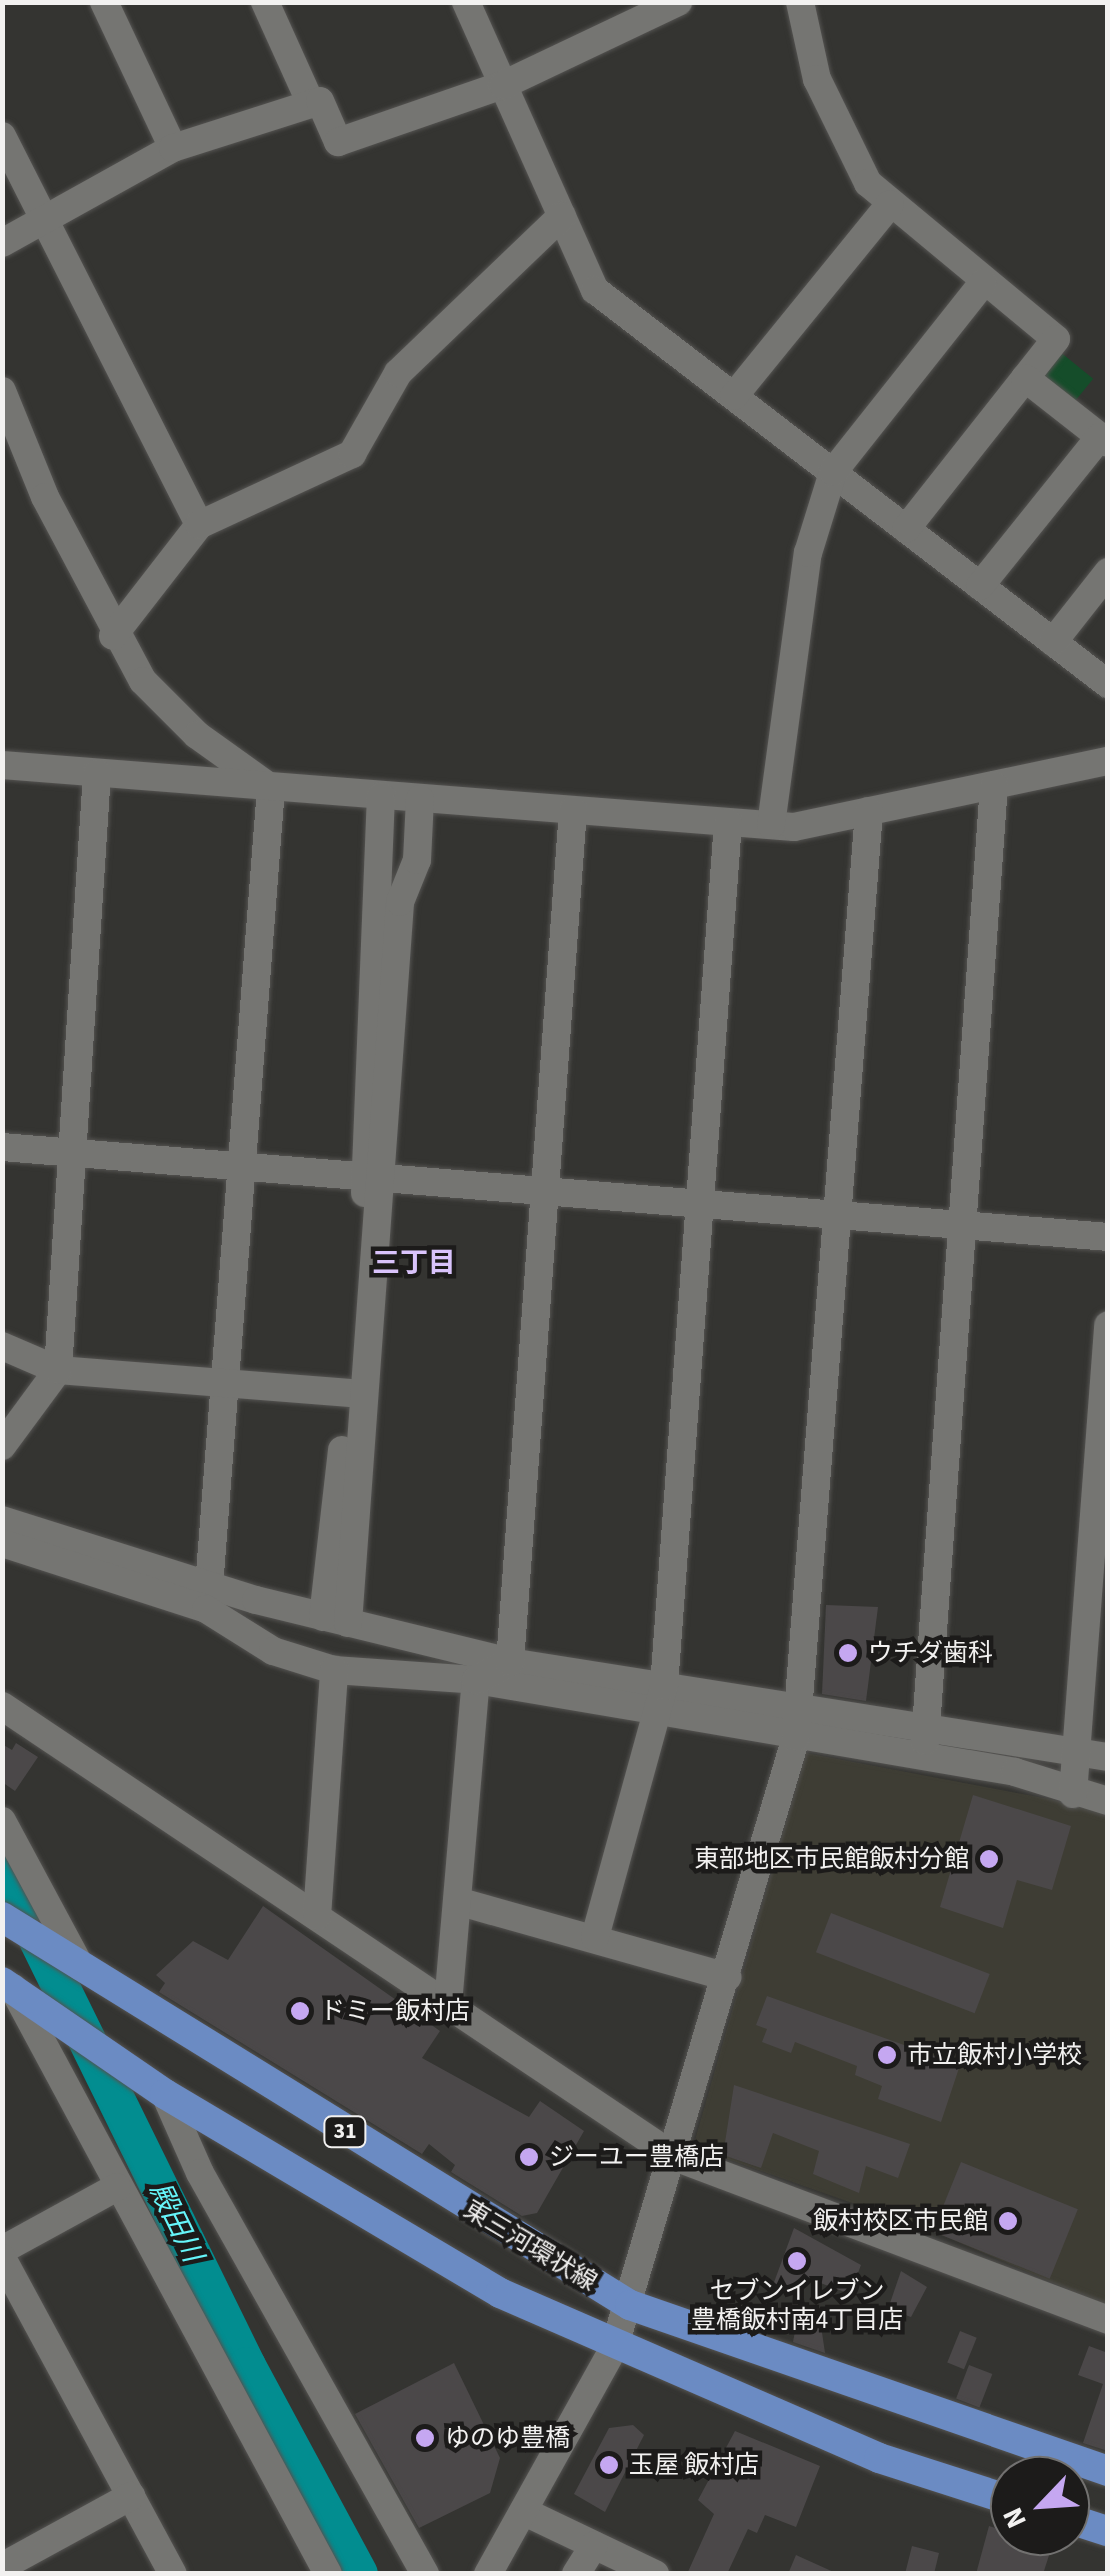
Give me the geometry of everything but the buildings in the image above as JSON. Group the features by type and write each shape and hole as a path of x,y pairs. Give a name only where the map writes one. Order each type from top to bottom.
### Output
{"main road":[{"name":"東三河環状線","path":"2,1917 630,2305 1108,2470"},
{"name":"東三河環状線","path":"13,1989 164,2094 500,2293 614,2348 879,2458 990,2494"}],"street":[{"path":"104,2 172,148"},
{"path":"266,2 311,104"},
{"path":"466,2 596,290 1108,684"},
{"path":"800,2 817,79 868,183 983,283 1056,339 906,529"},
{"path":"2,244 46,224 172,148 320,100 338,142 503,86 673,4"},
{"path":"2,136 200,525"},
{"path":"734,396 890,204"},
{"path":"113,636 200,525 352,454 398,373 562,216"},
{"path":"771,825 808,552 833,472 983,283"},
{"path":"980,586 1104,440 1026,378"},
{"path":"2,391 113,636 143,681 197,735 271,788"},
{"path":"1053,642 1108,572"},
{"path":"2,765 771,825 869,811 1108,761"},
{"path":"2,1446 58,1370 98,773"},
{"path":"924,1757 994,784"},
{"path":"209,1587 271,788"},
{"path":"376,1176 381,796"},
{"path":"336,1620 400,902 417,860 420,799"},
{"path":"510,1662 573,810"},
{"path":"488,2574 527,2513 614,2348 630,2305 796,1737 869,811"},
{"path":"595,1937 662,1698 728,822"},
{"path":"2,1147 1108,1237"},
{"path":"1073,1794 1108,1325"},
{"path":"2,1346 58,1370 356,1393"},
{"path":"2,1520 209,1587 662,1698 796,1737 1015,1772 1073,1794 1108,1800"},
{"path":"2,1543 206,1609 273,1651 334,1670 797,1706 1108,1757"},
{"path":"476,1680 510,1662"},
{"path":"316,1916 334,1670"},
{"path":"448,2004 476,1680"},
{"path":"2,1706 675,2157 1108,2320"},
{"path":"2,1821 71,1961"},
{"path":"457,1901 728,1977"},
{"path":"13,1989 315,2566"},
{"path":"164,2094 200,2173 425,2574"},
{"path":"117,2187 2,2254 173,2574"},
{"path":"5,2566 131,2496"},
{"path":"527,2513 654,2574"},
{"path":"576,2574 594,2545"}],"shaded area":[{"path":"806,1753 1107,1810 1107,2306 937,2233 693,2147"}],"green space":[{"path":"1059,351 1093,379 1073,404 1039,376"}],"waterway":[{"name":"殿田川","path":"2,1867 247,2366 359,2574"}],"place":[{"name":"ウチダ歯科","path":"848,1653"},
{"name":"東部地区市民館飯村分館","path":"989,1859"},
{"name":"ドミー飯村店","path":"300,2011"},
{"name":"市立飯村小学校","path":"887,2055"},
{"name":"ジーユー豊橋店","path":"529,2157"},
{"name":"飯村校区市民館","path":"1008,2221"},
{"name":"セブンイレブン 豊橋飯村南4丁目店","path":"797,2261"},
{"name":"ゆのゆ豊橋","path":"425,2438"},
{"name":"玉屋 飯村店","path":"609,2465"}],"district":[{"name":"三丁目","path":"414,1263"}]}
